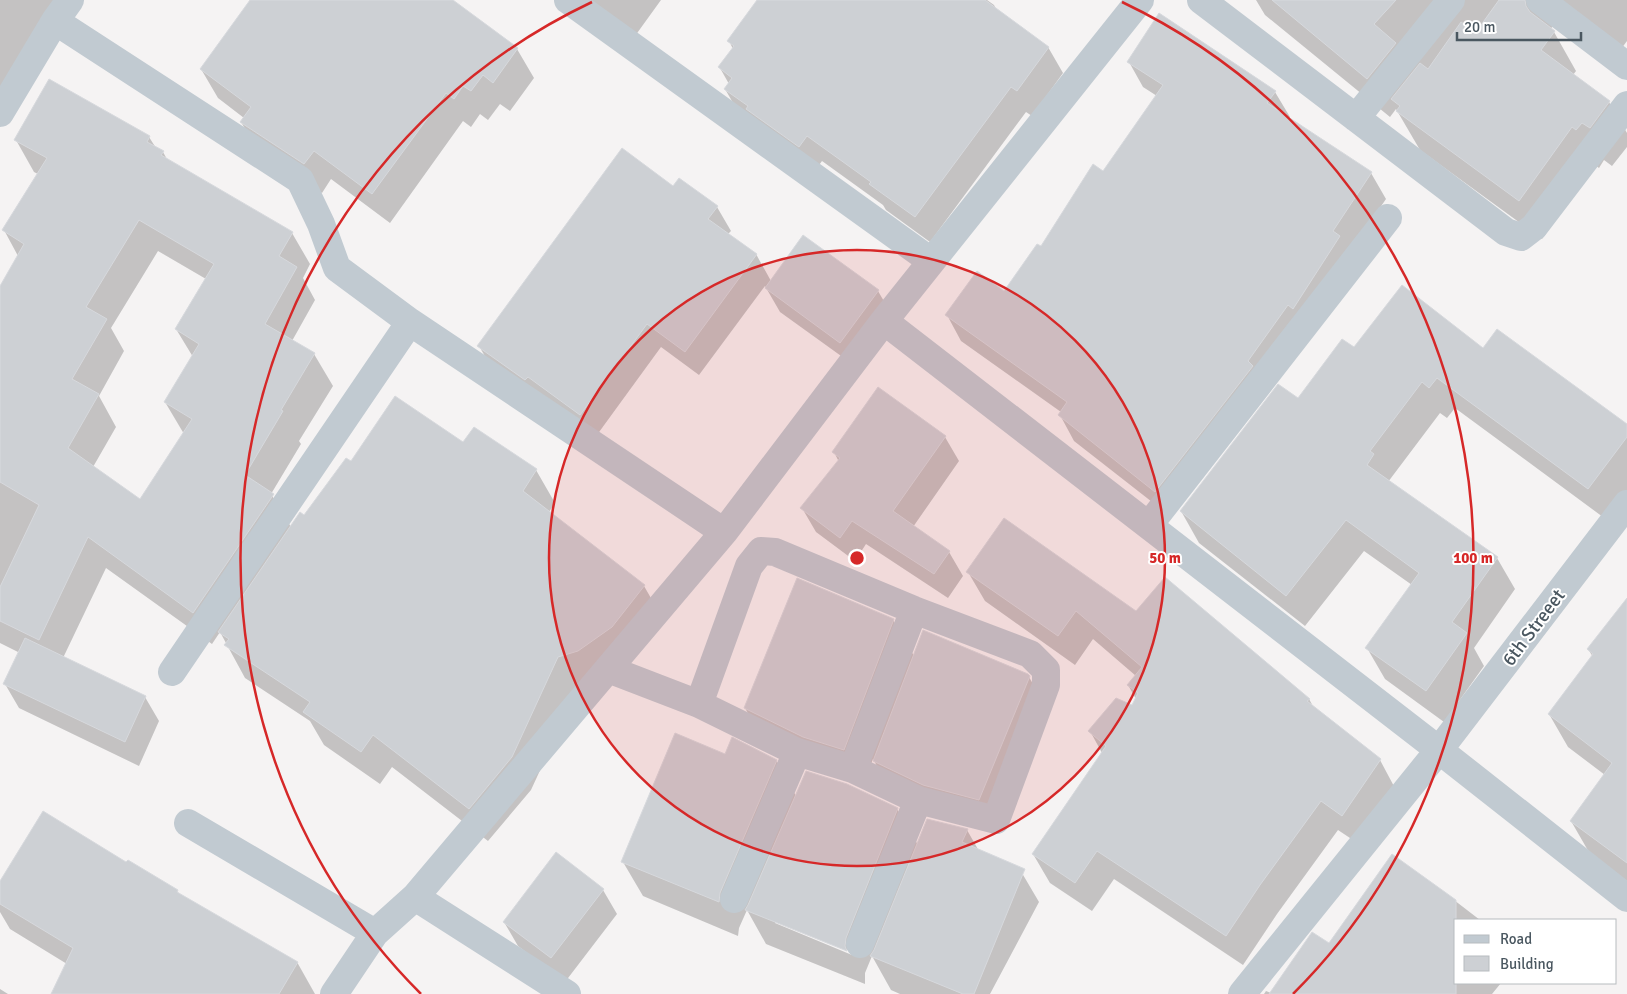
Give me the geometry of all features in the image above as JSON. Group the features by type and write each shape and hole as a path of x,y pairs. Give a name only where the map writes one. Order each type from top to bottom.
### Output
{"street":[{"path":"568,0 931,261"},
{"path":"1201,0 1506,232 1521,237 1534,227 1627,105"},
{"path":"1356,118 1451,0"},
{"path":"1540,0 1627,66"},
{"path":"334,994 374,933 415,897 724,532 884,321 1133,2"},
{"path":"0,113 63,11 300,180 321,224 337,268 410,322 724,532"},
{"path":"1150,525 1388,218"},
{"path":"884,321 1150,525 1627,898"},
{"path":"172,672 410,322"},
{"name":"6th Streeet","path":"1242,994 1439,750 1627,504"},
{"path":"608,669 699,704 797,752 852,769 918,800 996,820 1046,685 1046,670 1030,654 914,610 775,552 761,551 750,566 699,704"},
{"path":"852,769 914,610"},
{"path":"734,899 797,752"},
{"path":"860,944 918,800"},
{"path":"188,823 374,933"},
{"path":"415,897 567,994"}],"building":[{"path":"250,0 453,0 518,48 493,83 483,75 471,91 463,86 454,99 446,93 372,194 314,151 304,164 240,122 251,107 200,69"},
{"path":"757,0 985,0 1049,47 1017,91 1011,87 915,217 869,184 871,182 807,136 799,147 746,109 748,106 724,89 732,78 718,67 734,46 727,41"},
{"path":"1272,0 1396,0 1374,24 1396,43 1367,79"},
{"path":"1499,0 1525,0 1530,12 1555,31 1541,50 1610,101 1590,128 1582,123 1576,130 1572,127 1519,201 1396,111 1400,106 1391,99 1420,63 1428,69 1461,22 1476,32"},
{"path":"1159,13 1276,91 1267,103 1372,172 1333,231 1340,236 1293,309 1288,305 1248,361 1253,366 1155,492 1058,415 1067,402 945,315 977,271 1004,291 1037,244 1041,246 1093,164 1103,171 1163,85 1127,62"},
{"path":"49,79 150,136 147,142 164,151 161,155 293,232 279,256 297,267 265,324 315,353 245,475 274,494 193,613 88,537 39,640 0,621 0,587 39,505 0,482 0,286 24,244 2,230 47,158 14,140","holes":["139,220 214,264 175,329 199,344 164,402 192,419 140,499 68,448 99,394 72,379 107,319 86,307"]},
{"path":"622,148 673,186 679,178 718,206 708,219 757,254 685,352 647,324 580,415 528,377 525,380 477,346"},
{"path":"803,235 879,290 840,343 765,288"},
{"path":"1402,285 1483,348 1497,329 1627,424 1627,437 1588,489 1437,378 1429,388 1422,382 1370,451 1374,454 1367,465 1498,557 1452,622 1467,633 1426,691 1365,648 1419,573 1346,520 1286,596 1180,511 1278,384 1298,398 1342,339 1354,347"},
{"path":"878,387 946,436 893,511 950,551 934,574 852,521 840,538 800,508 840,458 832,452"},
{"path":"395,396 463,442 474,427 537,469 523,491 645,585 612,627 578,651 558,657 512,757 469,809 373,735 361,752 303,712 310,702 224,645 229,639 218,632 300,512 304,515 346,458 351,461"},
{"path":"1004,518 1136,611 1165,577 1310,699 1307,701 1381,759 1342,816 1321,801 1260,885 1226,936 1097,851 1075,883 1032,854 1106,746 1088,731 1116,698 1132,705 1138,693 1127,685 1142,667 1076,611 1058,636 966,572"},
{"path":"797,578 894,619 844,750 803,737 744,708"},
{"path":"1627,598 1627,863 1570,821 1612,763 1548,714 1593,654 1587,649"},
{"path":"923,630 1030,676 979,800 923,785 873,761"},
{"path":"25,638 146,696 125,742 3,684"},
{"path":"675,733 725,754 732,737 777,760 720,893 719,902 621,862"},
{"path":"806,771 847,784 898,808 846,938 845,946 847,951 745,910"},
{"path":"43,811 126,862 128,860 178,890 177,892 298,962 279,994 51,994 73,948 0,904 0,881"},
{"path":"927,819 968,829 962,842 1025,869 974,994 963,994 870,956"},
{"path":"556,852 604,889 551,958 503,922"},
{"path":"1392,854 1456,900 1456,919 1454,919 1454,984 1456,984 1456,994 1269,994 1312,932 1329,943"}]}
